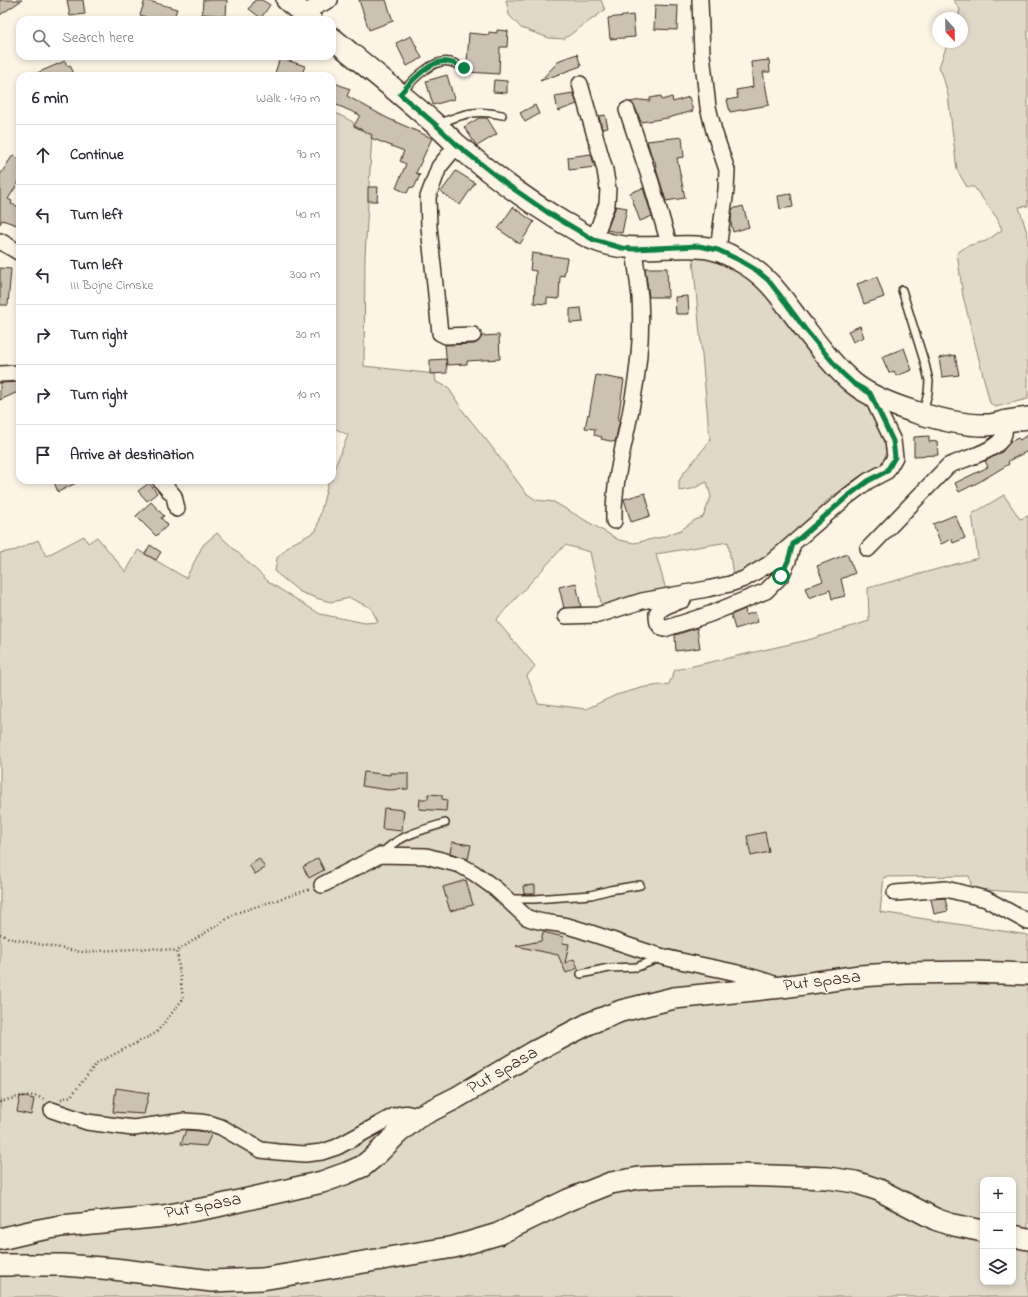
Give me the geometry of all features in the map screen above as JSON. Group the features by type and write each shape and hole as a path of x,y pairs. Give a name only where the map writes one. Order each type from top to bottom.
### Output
{"street":[{"path":"287,0 306,16"},
{"path":"308,16 330,0"},
{"path":"700,0 702,54 708,107 727,170 726,190 718,250"},
{"path":"336,41 400,94 457,145 505,183 547,212 594,240 622,248 634,249 699,246 718,250 756,270 768,280 805,329 841,372 854,384 884,402 922,414 964,424 989,426 1004,421 1028,418"},
{"path":"580,84 605,170 608,189 607,204 594,240"},
{"path":"627,110 651,182 670,247"},
{"path":"457,145 439,167 428,197 429,226 440,333 446,336 473,336"},
{"path":"0,241 16,251"},
{"path":"614,522 615,484 633,398 638,352 640,298 634,249"},
{"path":"0,374 16,373"},
{"path":"792,544 788,561 781,576 766,591 710,614 664,629 660,627 657,622 657,613 660,609 707,590 744,579 769,564 792,544 848,496 868,481 887,471 895,457 893,441 870,393"},
{"path":"868,548 948,466 985,452 1002,440 1005,434 1004,421"},
{"path":"164,484 174,496 177,508"},
{"path":"566,616 598,615 642,601 707,590"},
{"path":"322,885 380,855 426,856 460,865 486,880 526,917 532,920 562,924 664,956 761,979 782,987"},
{"path":"896,893 946,889 986,898 1028,922"},
{"name":"Put spasa","path":"0,1239 61,1226 163,1216 322,1182 347,1173 363,1166 376,1156 398,1133 418,1117 456,1098 541,1049 590,1023 621,1011 674,998 782,987 860,976 906,973 972,972 1028,974"},
{"path":"51,1107 87,1122 133,1128 184,1122 206,1122 221,1127 261,1150 305,1154 322,1152 337,1147 402,1113 408,1113 418,1117"},
{"path":"0,1265 63,1265 114,1269 212,1281 262,1279 476,1242 498,1234 593,1189 625,1179 654,1177 739,1175 828,1178 855,1182 879,1190 934,1219 949,1224 980,1230"},
{"path":"1016,1237 1028,1239"}],"lane":[{"path":"400,94 411,82 429,67 440,62 448,61 464,68"},
{"path":"436,125 456,116 475,112 490,112 502,115"},
{"path":"902,290 929,381 928,393 922,414"},
{"path":"380,855 386,848 399,840 416,832 445,823"},
{"path":"506,899 534,899 591,895 640,885"},
{"path":"581,974 608,968 637,967 664,956"}],"path":[{"path":"0,934 12,938 81,952 151,948 177,951 236,913 322,885"},
{"path":"0,1102 29,1095 40,1097 51,1107 71,1096 97,1063 156,1033 183,999 177,951"}],"shaded area":[{"path":"506,0 601,0 605,10 564,39 549,38 521,28 509,15"},
{"path":"953,0 1028,0 1028,206 1019,207 1028,236 1028,399 995,407 990,403 963,296 957,253 967,246 986,241 1002,230 997,218 974,187 967,187 957,170 948,95 939,67 946,48 968,48 968,12 959,12 960,9"},
{"path":"336,113 353,122 354,126 372,135 365,256 364,366 435,374 436,382 448,387 463,411 526,493 536,500 554,502 619,540 634,543 662,537 681,530 695,520 703,517 711,497 707,482 692,489 679,491 679,481 682,475 710,441 692,248 761,279 869,398 894,451 890,460 857,478 824,503 825,512 734,582 728,542 656,554 668,597 603,612 590,552 565,545 496,620 535,666 527,676 538,703 586,709 616,695 645,687 669,684 675,670 808,640 869,621 868,588 978,558 972,514 1004,495 1020,519 1028,516 1028,893 972,889 969,876 884,877 880,912 1028,935 1028,1297 0,1297 0,553 16,550 38,540 46,556 84,536 88,543 97,537 126,572 138,550 186,578 203,545 217,533 270,583 320,614 365,623 378,622 371,608 350,598 331,602 300,592 275,572 277,558 290,545 316,531 328,484 336,484 336,464 348,435 336,429"}],"building":[{"path":"0,0 22,0 0,15"},
{"path":"67,0 83,0 85,14 70,16"},
{"path":"145,0 177,9 174,16 140,15"},
{"path":"203,0 227,0 226,16 202,14"},
{"path":"255,0 262,0 270,5 262,16 258,16 249,9"},
{"path":"359,0 386,0 393,21 369,30"},
{"path":"655,5 678,6 677,30 654,29"},
{"path":"633,15 635,37 610,39 608,18"},
{"path":"497,30 508,31 507,47 500,47 499,74 467,72 469,68 467,64 469,33 489,35 489,32 497,33"},
{"path":"411,36 422,58 407,66 396,43"},
{"path":"577,54 581,66 540,81 560,60"},
{"path":"279,60 286,60 305,66 303,72 275,72"},
{"path":"769,60 770,72 763,72 769,105 730,112 727,100 738,98 736,90 753,87 751,62"},
{"path":"65,61 67,66 70,65 73,72 39,72"},
{"path":"447,75 454,99 433,105 426,81"},
{"path":"494,80 507,81 507,93 493,92"},
{"path":"336,84 350,89 347,96 387,118 432,138 416,173 420,175 414,188 410,187 407,193 396,188 406,164 400,161 404,151 371,138 372,135 354,126 360,115 336,105"},
{"path":"573,93 577,104 558,111 555,96"},
{"path":"661,96 662,100 672,97 673,102 689,97 693,111 668,118 641,122 635,107 630,102 641,100 650,101 650,98"},
{"path":"535,105 539,114 525,122 520,113"},
{"path":"605,115 608,128 602,129 599,116"},
{"path":"479,118 487,118 497,134 477,146 464,127"},
{"path":"682,137 684,157 677,158 685,198 666,201 655,161 653,161 647,141"},
{"path":"591,154 595,167 569,170 568,157"},
{"path":"13,155 16,157 16,186 8,199 12,201 11,204 16,206 16,225 2,220 0,224 0,175"},
{"path":"456,171 475,183 460,205 441,192"},
{"path":"368,187 378,187 377,201 368,201"},
{"path":"643,188 652,216 640,221 630,193"},
{"path":"791,194 793,207 780,209 778,196"},
{"path":"616,206 627,208 622,233 607,230"},
{"path":"743,206 749,227 733,232 731,223 732,209"},
{"path":"513,207 534,222 520,244 498,229"},
{"path":"532,253 567,258 564,276 560,275 559,299 547,298 547,304 534,303 536,271 530,270"},
{"path":"0,268 11,269 8,305 0,305"},
{"path":"645,268 667,268 668,297 649,297"},
{"path":"877,277 884,297 864,304 857,284"},
{"path":"688,296 689,314 676,314 675,297"},
{"path":"581,308 583,322 570,323 570,309"},
{"path":"860,326 864,337 853,342 848,331"},
{"path":"499,335 500,359 467,361 467,364 447,365 445,345 474,344 478,342 482,336"},
{"path":"904,348 912,370 896,376 894,371 889,373 882,357"},
{"path":"955,355 959,375 942,377 939,358"},
{"path":"446,359 447,373 430,374 430,360"},
{"path":"596,375 624,380 618,420 620,420 615,442 601,439 602,437 594,435 595,429 585,428 588,414 589,415"},
{"path":"16,382 16,393 0,400 0,383"},
{"path":"1028,434 1028,451 1008,461 1009,464 979,482 959,492 955,483 988,467 985,461 1002,452 1010,442 1018,438 1020,440"},
{"path":"929,436 929,442 937,441 938,455 914,456 914,437"},
{"path":"55,484 74,484 58,492"},
{"path":"150,484 157,493 147,501 138,491"},
{"path":"645,493 650,516 631,522 624,499"},
{"path":"151,502 164,516 161,518 168,525 156,536 136,516"},
{"path":"955,515 965,538 953,543 952,539 941,544 933,524"},
{"path":"150,545 161,552 156,560 145,554"},
{"path":"847,554 855,573 841,579 845,596 832,599 830,590 809,598 805,588 823,581 817,566"},
{"path":"576,583 581,607 564,608 559,587"},
{"path":"745,609 746,615 755,612 758,622 735,629 731,615"},
{"path":"697,628 700,648 676,651 675,635"},
{"path":"364,772 390,775 390,773 408,773 408,789 388,790 362,786"},
{"path":"428,794 442,795 442,799 447,800 446,811 419,809 420,799 428,799"},
{"path":"384,808 404,810 402,831 382,829"},
{"path":"765,832 769,852 751,856 747,836"},
{"path":"452,842 471,845 468,859 450,853"},
{"path":"259,858 265,868 255,874 249,865"},
{"path":"318,858 324,870 309,878 303,867"},
{"path":"466,880 473,905 450,911 443,887"},
{"path":"535,885 535,894 524,894 523,886"},
{"path":"945,898 948,911 934,914 931,899"},
{"path":"543,932 564,937 562,943 569,944 565,963 574,959 578,968 566,973 558,955 516,946 541,941"},
{"path":"116,1088 149,1093 144,1114 113,1112"},
{"path":"20,1096 34,1099 31,1115 17,1112"},
{"path":"186,1130 212,1133 206,1146 181,1144"}],"route":[{"path":"464,68 448,61 440,62 429,67 411,82 400,94 457,145 505,183 547,212 594,240 622,248 634,249 699,246 718,250 756,270 768,280 824,353 841,372 854,384 870,393 893,441 895,457 887,471 868,481 848,496 793,544 788,561 781,576"}]}
